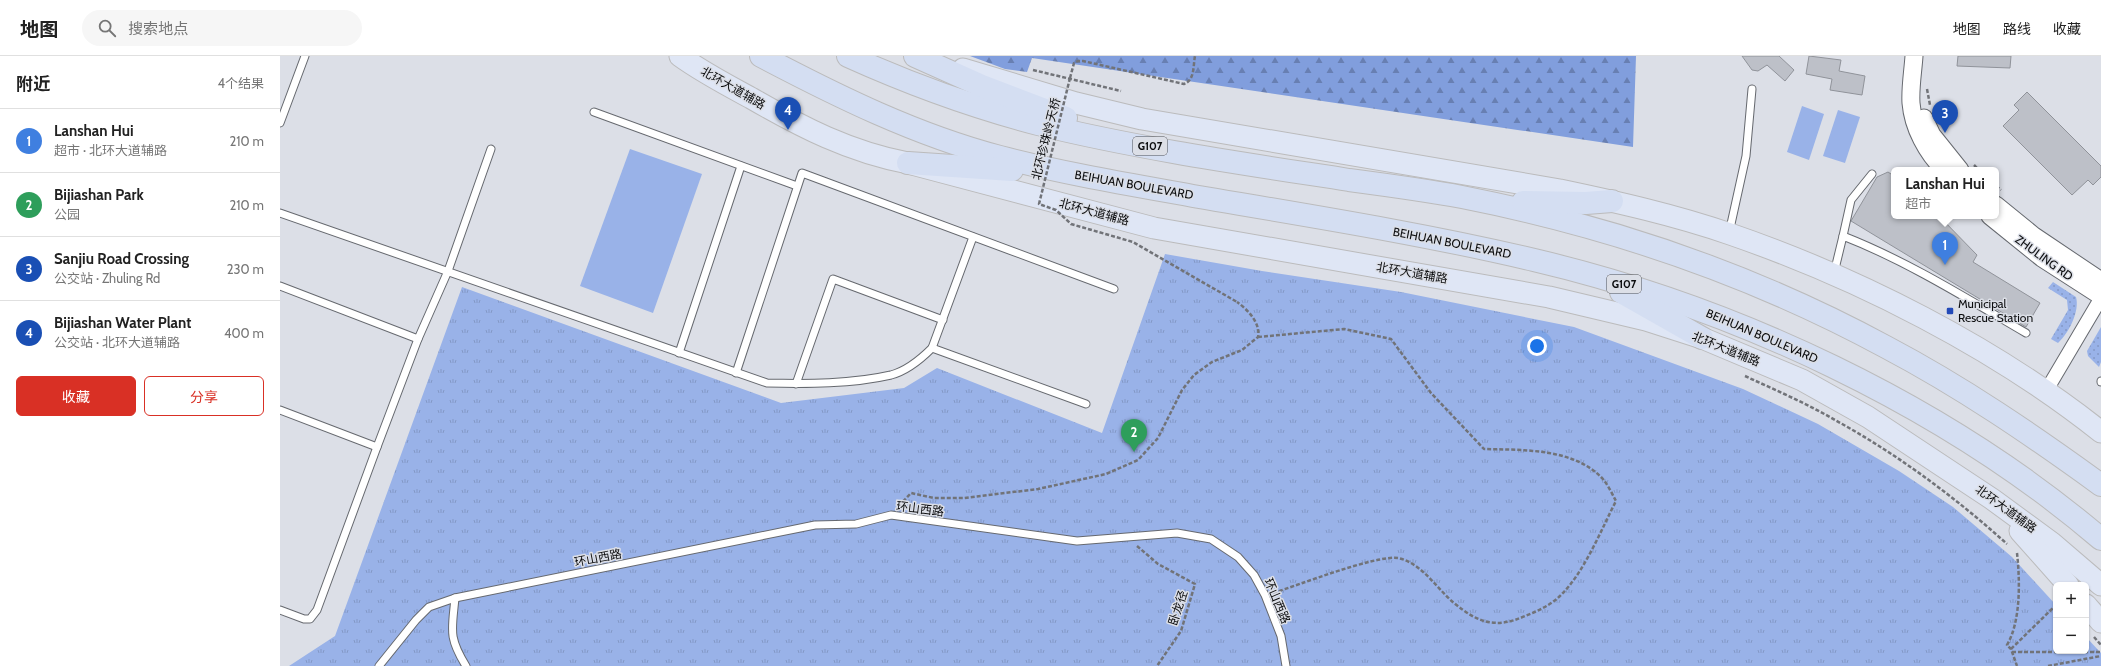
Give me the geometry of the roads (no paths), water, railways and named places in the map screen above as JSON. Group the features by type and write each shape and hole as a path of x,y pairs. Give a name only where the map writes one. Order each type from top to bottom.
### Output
{"highway":[{"name":"BEIHUAN BOULEVARD","path":"760,56 824,89 906,125 998,156 1090,178 1460,244 1534,260 1596,276 1713,314 1778,341 1860,380 1947,430 1997,461 2049,498 2101,539"},
{"name":"G107","path":"848,56 888,74 965,102 1037,123 1147,146 1250,164 1462,197 1603,232 1680,256 1758,286 1884,345 1990,407 2101,485"},
{"path":"915,56 996,91 1147,146"},
{"path":"908,163 973,167 1090,178"},
{"path":"1462,197 1551,203 1612,201"},
{"path":"1596,276 1649,309 1702,338"}],"main road":[{"name":"北环大道辅路","path":"680,56 781,115 850,148 880,158 908,163 1154,228 1549,297 1646,320 1702,338 1802,380 1868,417 1992,499 2052,543 2101,585"},
{"path":"919,56 1076,103 1142,119 1453,171 1612,201 1729,233 1833,275 1954,335 2046,391 2101,432"},
{"path":"1992,499 2065,582"},
{"path":"2089,608 2101,622"}],"street":[{"path":"1914,56 1920,84 1922,116 1932,135 1965,166"},
{"path":"1920,84 1911,103 1917,126 1925,146 1942,167"},
{"name":"ZHULING RD","path":"1999,207 2034,236 2101,281"},
{"name":"ZHULING RD","path":"1994,219 2042,258 2101,297"},
{"path":"2046,391 2101,297"}],"lane":[{"path":"280,123 305,56"},
{"path":"1729,233 1746,156 1752,89"},
{"path":"594,112 797,186"},
{"path":"280,610 304,619 310,619 318,610 376,447 418,339 448,271 491,149"},
{"path":"679,353 741,166"},
{"path":"736,373 802,173 1114,289"},
{"path":"1833,275 1851,200 1872,174"},
{"path":"280,213 767,383 796,384 852,380 892,375 922,358 932,348 974,237"},
{"path":"1843,236 1875,248 1963,296 2026,333"},
{"path":"796,384 833,279 943,320"},
{"path":"280,286 418,339"},
{"path":"932,348 1086,404"},
{"path":"280,410 376,447"},
{"name":"环山西路","path":"379,666 416,620 430,607 455,598 815,525 856,524 891,515 1077,541 1177,533 1211,539 1238,557 1254,575 1265,596 1280,636 1286,666"},
{"path":"455,598 451,636 458,654 466,666"}],"place":[{"name":"Bijiashan Water Plant","path":"788,130"},
{"name":"Sanjiu Road Crossing","path":"1945,133"},
{"name":"Lanshan Hui","path":"1945,265"},
{"name":"Municipal Rescue Station","path":"1950,311"},
{"name":"Bijiashan Park","path":"1134,452"}]}
